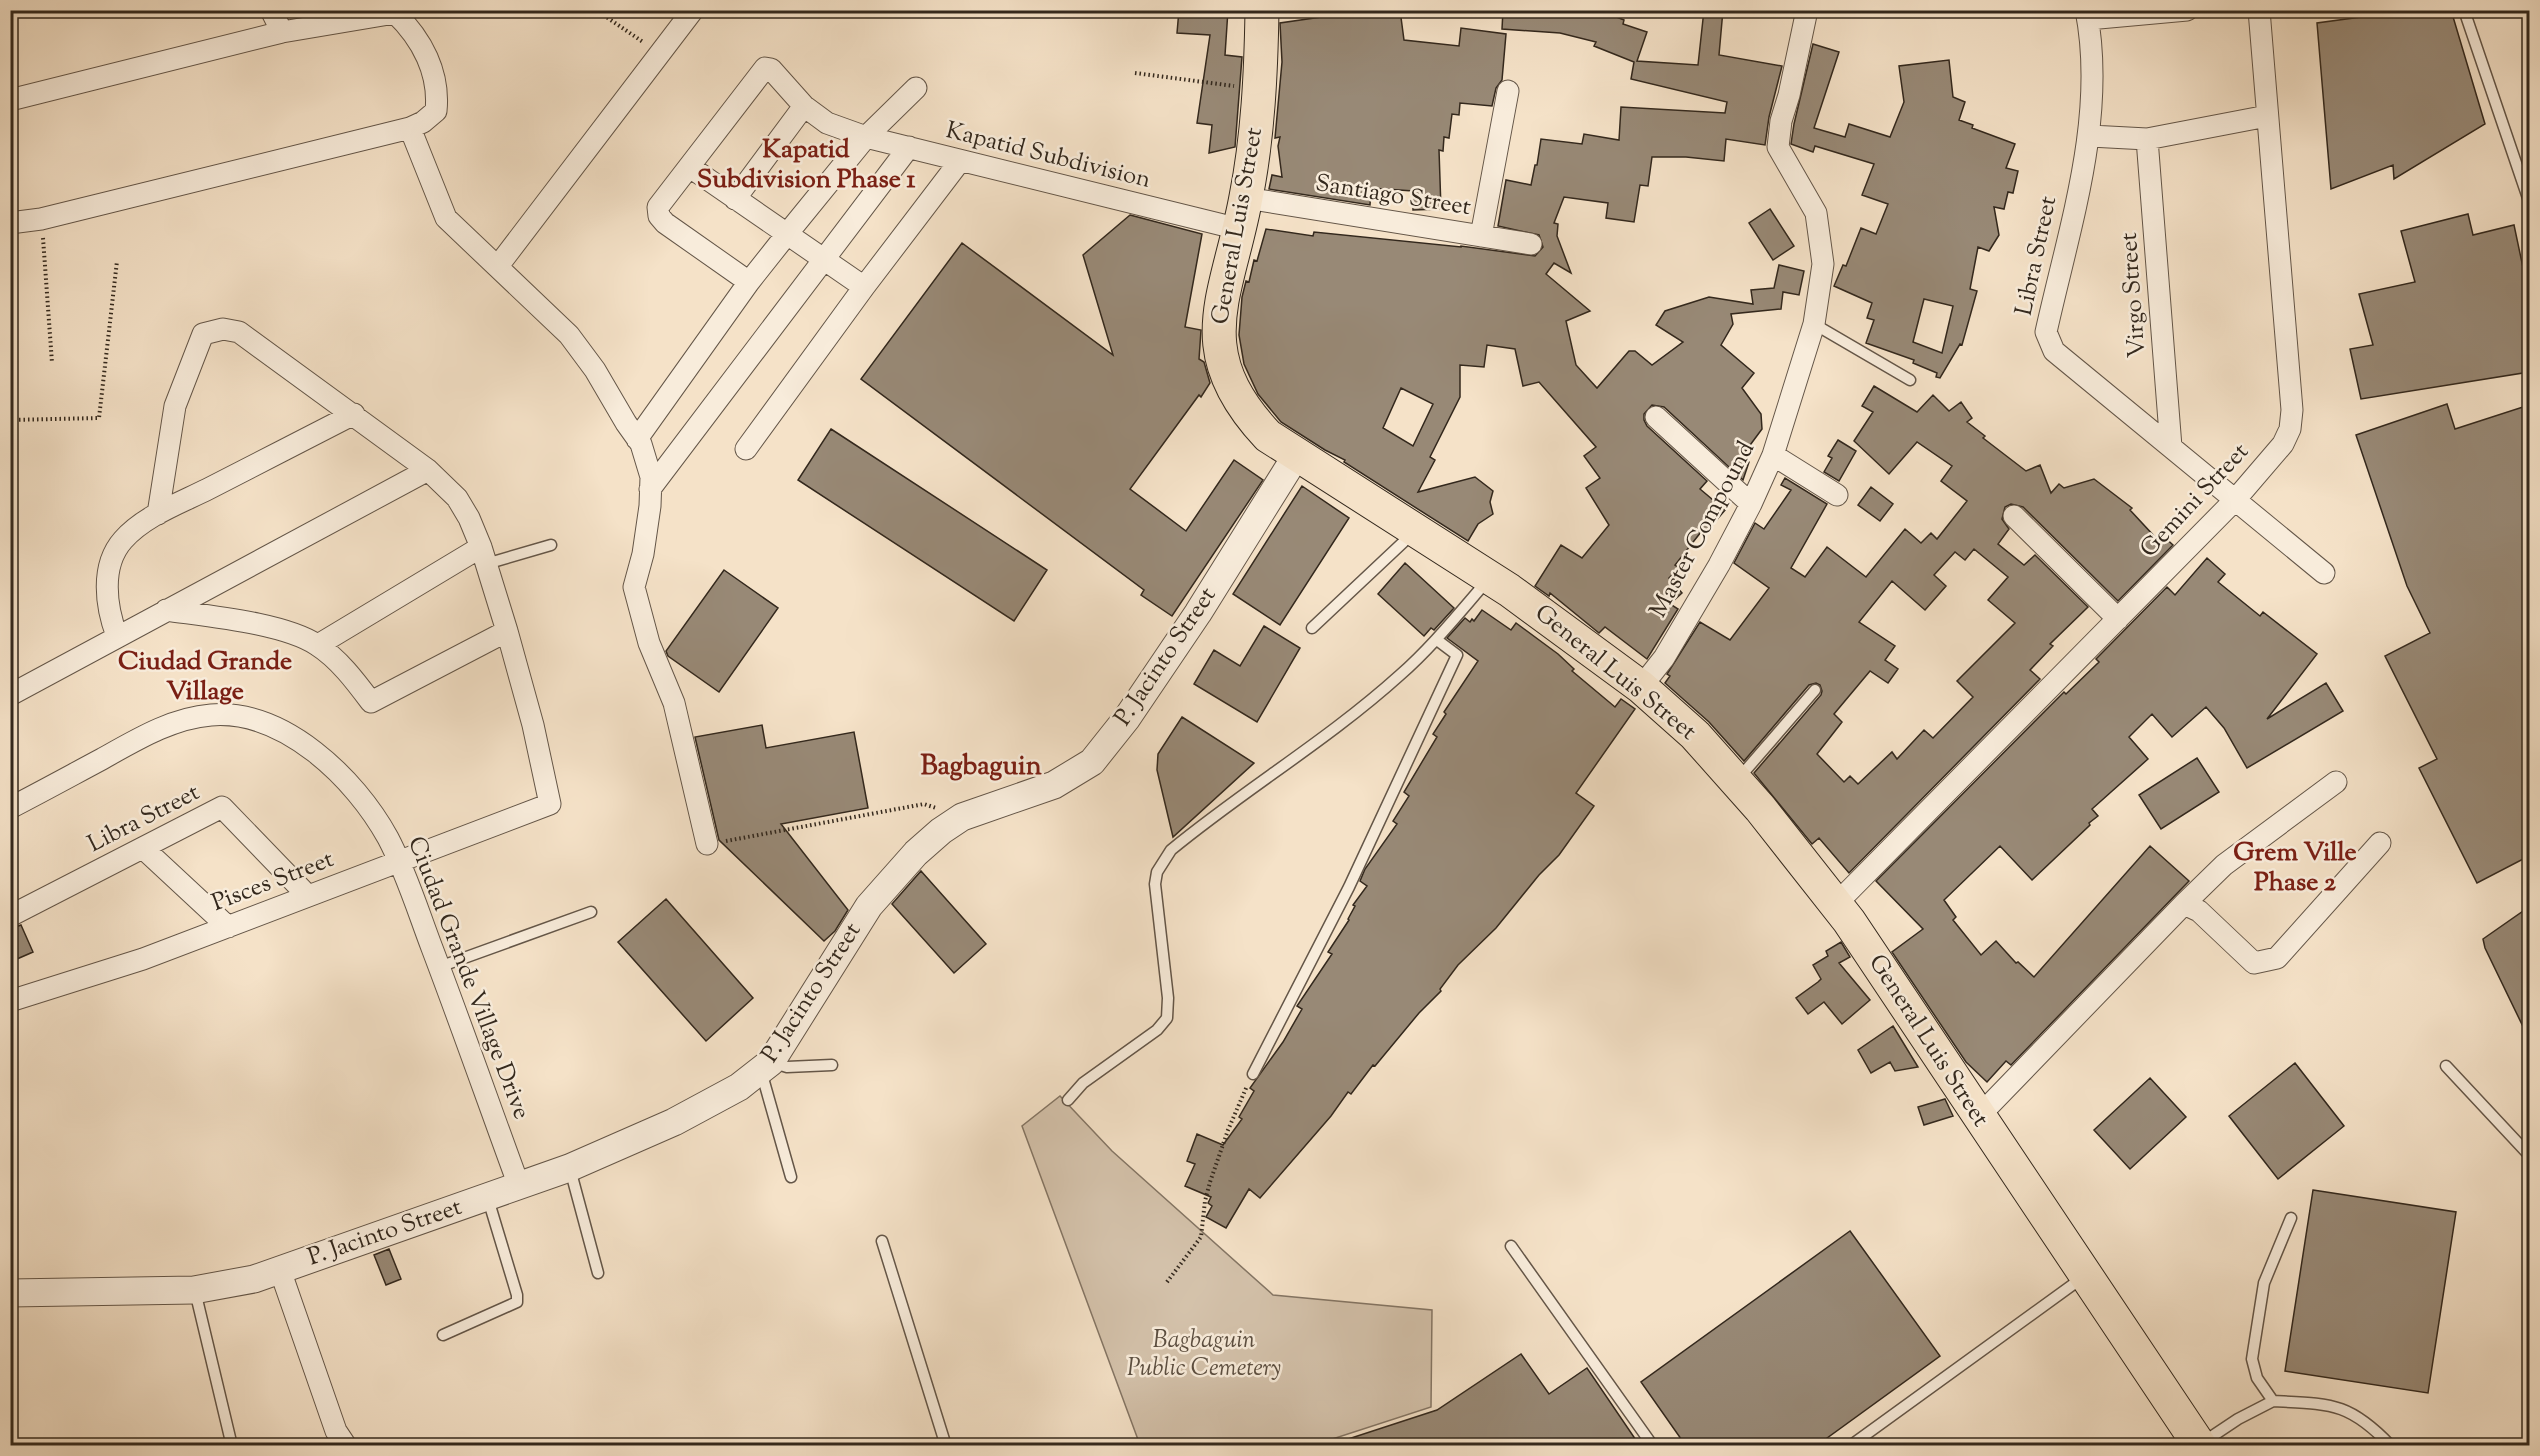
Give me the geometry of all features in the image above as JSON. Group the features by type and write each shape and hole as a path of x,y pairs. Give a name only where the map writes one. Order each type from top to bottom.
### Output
{"main road":[{"name":"General Luis Street","path":"1262,10 1255,146 1243,213 1219,311 1219,340 1224,366 1241,405 1268,436 1296,456 1417,529 1576,637 1641,687 1695,735 1837,903 2199,1445"}],"street":[{"path":"271,10 282,32"},
{"path":"498,266 693,10"},
{"name":"Master Compound","path":"1641,687 1670,648 1719,565 1751,504 1773,455 1814,324 1823,264 1816,213 1778,147 1781,120 1789,95 1807,10"},
{"path":"2087,15 2187,10"},
{"name":"Gemini Street","path":"1837,903 2235,500 2283,444 2290,429 2292,410 2259,10"},
{"path":"10,100 282,32 395,13 410,28 423,48 431,66 437,96 436,111 423,122 410,128 41,219 10,223"},
{"name":"Libra Street","path":"2087,15 2094,77 2090,136 2046,332 2049,343 2054,351 2235,500"},
{"name":"Kapatid Subdivision","path":"690,167 762,69 771,69 804,106 827,123 866,137 960,161 1243,213"},
{"path":"637,439 749,282 787,234 866,137 916,88"},
{"path":"1481,236 1509,91"},
{"path":"735,199 804,106"},
{"path":"2090,136 2147,138 2267,116"},
{"path":"410,128 446,218 569,335 595,370 637,439 647,460 650,489 645,540 634,587 649,643 674,703 707,844"},
{"name":"Virgo Street","path":"2147,138 2171,447"},
{"path":"650,489 909,147"},
{"path":"746,449 960,161"},
{"path":"749,282 665,223 659,216 658,207 690,167 864,288"},
{"name":"Santiago Street","path":"1243,213 1481,236 1531,244"},
{"path":"158,514 175,406 203,334 223,329 239,332 428,470 457,498 469,518 507,631 371,702 352,678 318,645 267,627 166,610"},
{"path":"117,636 110,617 107,597 108,576 114,555 122,541 158,514 354,414"},
{"path":"1656,417 1751,504"},
{"path":"1773,455 1837,495"},
{"name":"P. Jacinto Street","path":"10,1293 194,1290 222,1286 280,1270 569,1168 716,1101 766,1066 869,906 940,831 962,817 1054,785 1092,762 1127,718 1198,613 1296,456"},
{"path":"10,695 428,470"},
{"path":"2235,500 2324,573"},
{"path":"2014,516 2118,619"},
{"path":"318,645 483,556"},
{"name":"Pisces Street","path":"10,1001 143,959 550,804 533,724 507,631"},
{"name":"Ciudad Grande Village Drive","path":"10,808 153,732 182,720 210,715 245,715 273,725 301,742 348,785 387,837 399,862 519,1186"},
{"path":"1978,1117 2224,865 2336,782"},
{"name":"Libra Street","path":"10,916 222,807 308,896"},
{"path":"2184,904 2199,911 2254,963 2277,958 2380,843"},
{"path":"143,848 228,927"},
{"path":"280,1270 336,1431 345,1446"}],"lane":[{"path":"2464,10 2529,204"},
{"path":"1814,324 1910,380"},
{"path":"1312,628 1417,529"},
{"path":"483,556 551,545"},
{"path":"1068,1100 1083,1083 1157,1030 1167,1018 1168,998 1155,884 1157,872 1171,850 1339,726 1399,677 1437,639 1490,577"},
{"path":"1253,1074 1349,887 1457,655 1437,639"},
{"path":"1736,782 1815,690"},
{"path":"439,968 591,912"},
{"path":"791,1178 766,1066 832,1065"},
{"path":"2446,1066 2529,1156"},
{"path":"569,1168 598,1273"},
{"path":"443,1335 517,1302 517,1295 487,1197"},
{"path":"2273,1401 2257,1378 2252,1359 2264,1283 2291,1218"},
{"path":"882,1241 946,1446"},
{"path":"1511,1246 1653,1446"},
{"path":"1850,1446 2085,1276"},
{"path":"194,1290 232,1446"},
{"path":"2199,1445 2238,1419 2273,1401 2321,1404 2348,1411 2371,1425 2391,1446"}],"path":[{"path":"596,10 660,54"},
{"path":"1136,73 1244,87"},
{"path":"41,219 51,363"},
{"path":"10,420 99,418 117,261"},
{"path":"707,844 924,804 962,817"},
{"path":"1167,1281 1202,1236 1204,1201 1216,1162 1238,1103 1253,1074"}],"green space":[{"name":"Bagbaguin Public Cemetery","path":"1060,1096 1112,1151 1273,1295 1432,1310 1431,1407 1314,1445 1140,1445 1022,1126"}],"building":[{"path":"1179,10 1228,10 1225,55 1242,57 1235,147 1209,153 1212,125 1197,123 1210,35 1177,33"},
{"path":"1370,10 1400,10 1404,40 1459,46 1461,28 1506,34 1502,80 1496,88 1492,106 1460,103 1459,115 1452,114 1449,138 1444,137 1443,151 1439,150 1441,209 1413,210 1413,191 1371,188 1370,205 1269,189 1272,175 1282,177 1278,146 1280,137 1275,138 1282,62 1280,23"},
{"path":"1503,10 1592,10 1624,20 1623,24 1647,32 1637,61 1698,65 1704,10 1723,10 1719,55 1782,66 1769,117 1765,145 1726,139 1724,161 1686,157 1652,157 1648,186 1640,185 1634,222 1606,218 1608,203 1564,197 1554,223 1558,224 1557,236 1571,273 1554,263 1546,274 1590,311 1566,321 1576,365 1597,388 1629,351 1635,351 1652,365 1683,342 1656,325 1665,311 1709,297 1753,304 1751,290 1774,288 1779,265 1804,271 1799,295 1783,292 1781,309 1731,314 1733,324 1721,345 1754,373 1742,388 1761,414 1762,429 1742,456 1749,462 1743,480 1664,407 1652,405 1644,414 1647,426 1707,481 1700,489 1725,510 1704,535 1701,532 1675,565 1679,568 1669,578 1682,593 1670,604 1678,609 1647,659 1605,627 1599,633 1550,593 1549,596 1535,586 1561,545 1582,558 1609,525 1586,488 1600,478 1584,456 1596,447 1539,382 1523,386 1515,349 1487,345 1484,367 1460,365 1460,397 1430,457 1435,460 1418,492 1475,477 1493,491 1490,502 1493,514 1478,524 1468,541 1344,462 1345,460 1281,422 1258,394 1244,364 1239,335 1242,297 1246,281 1249,282 1254,260 1257,261 1266,229 1313,236 1314,232 1461,246 1535,256 1543,247 1539,235 1498,226 1506,180 1531,185 1541,139 1582,144 1584,134 1619,140 1621,107 1725,113 1727,102 1631,79 1634,62 1594,46 1596,42 1560,33 1502,29","holes":["1401,388 1433,404 1413,446 1383,428"]},
{"path":"2413,10 2451,10 2485,124 2394,179 2393,165 2331,189 2317,23"},
{"path":"1813,44 1839,52 1814,128 1845,137 1849,124 1890,137 1904,102 1899,66 1949,60 1953,97 1965,102 1959,120 1973,125 1972,128 2015,144 2006,168 2018,171 2013,193 2008,192 2004,209 1994,207 1999,235 1989,251 1978,247 1970,289 1977,291 1962,345 1960,344 1940,378 1936,377 1937,373 1913,363 1914,360 1866,343 1874,320 1867,318 1872,303 1834,286 1843,265 1846,266 1861,228 1876,234 1888,204 1862,195 1874,164 1815,146 1813,152 1791,144","holes":["1924,299 1953,306 1942,353 1913,342"]},
{"path":"1770,209 1794,246 1773,260 1749,223"},
{"path":"2468,214 2473,235 2514,225 2529,296 2529,372 2361,399 2350,349 2373,345 2359,294 2415,282 2401,231"},
{"path":"1130,215 1202,234 1185,327 1201,330 1199,359 1204,362 1210,383 1130,489 1186,531 1234,460 1263,480 1172,616 1141,595 1144,590 861,379 962,243 1113,355 1083,255"},
{"path":"1874,386 1917,412 1933,395 1949,411 1961,402 1972,418 1967,422 1985,436 1983,438 2026,471 2040,465 2051,493 2059,484 2064,488 2094,479 2132,508 2130,510 2156,538 2160,533 2173,545 2118,601 2023,507 2011,504 2005,507 2002,519 2009,529 1998,544 2024,565 2035,555 2088,607 2050,644 2053,646 2030,670 2040,679 1849,873 1819,838 1812,844 1754,773 1821,695 1820,685 1816,683 1809,685 1744,761 1709,722 1665,683 1670,676 1667,674 1700,622 1730,640 1769,588 1734,563 1755,523 1764,529 1791,490 1781,485 1785,478 1827,504 1791,568 1805,577 1827,547 1866,577 1905,529 1921,543 1931,533 1937,539 1967,501 1941,481 1952,466 1917,442 1889,474 1854,441 1873,412 1862,406","holes":["1974,549 2008,577 1988,600 2015,623 1957,681 1973,697 1933,738 1924,730 1897,759 1892,752 1858,784 1850,776 1844,782 1817,754 1842,722 1834,714 1870,671 1888,683 1898,669 1885,660 1895,646 1859,622 1892,581 1925,610 1946,586 1934,575 1955,552 1965,560"]},
{"path":"2447,404 2455,429 2529,405 2529,856 2477,883 2419,768 2437,759 2385,656 2430,633 2407,586 2356,435"},
{"path":"831,429 1047,570 1014,621 798,480"},
{"path":"1838,440 1856,451 1839,481 1824,472 1832,458 1828,456"},
{"path":"1302,486 1349,518 1280,625 1233,594"},
{"path":"1871,487 1893,504 1880,521 1858,505"},
{"path":"2207,558 2225,574 2218,582 2260,616 2263,612 2317,654 2267,719 2326,683 2343,711 2247,768 2224,728 2206,707 2172,737 2152,714 2129,737 2148,759 2092,809 2098,816 2032,880 2000,846 1944,900 1956,917 1953,920 1981,955 1996,941 2016,963 2018,962 2034,977 2150,846 2189,881 2011,1065 2006,1061 1987,1082 1966,1062 1892,952 1923,929 1876,881 2064,692 2066,694 2099,662 2096,659 2167,587 2175,595"},
{"path":"1405,563 1454,608 1434,630 1431,628 1424,636 1378,594"},
{"path":"724,570 778,608 719,692 668,656 666,651"},
{"path":"1482,610 1511,630 1516,623 1558,654 1574,669 1572,671 1615,707 1621,699 1635,709 1576,793 1594,806 1559,855 1539,875 1496,928 1458,965 1440,989 1441,991 1419,1013 1375,1066 1373,1065 1351,1094 1348,1092 1331,1116 1260,1198 1249,1189 1226,1228 1206,1217 1212,1206 1208,1203 1211,1197 1185,1186 1195,1164 1187,1161 1197,1134 1223,1145 1242,1119 1239,1117 1254,1091 1250,1088 1283,1042 1302,1009 1297,1006 1332,954 1328,952 1349,920 1355,906 1353,905 1367,886 1360,881 1365,869 1397,824 1393,821 1409,796 1404,792 1437,737 1433,734 1446,714 1444,712 1478,661 1447,638 1465,618 1470,622 1472,619 1474,621"},
{"path":"1264,626 1300,648 1257,722 1194,684 1214,650 1240,666"},
{"path":"1182,717 1254,763 1173,837 1157,770 1158,754"},
{"path":"762,725 766,748 854,732 868,808 781,824 848,910 835,931 824,941 719,840 695,737"},
{"path":"2197,758 2219,792 2161,829 2139,795"},
{"path":"921,871 986,944 954,973 892,904"},
{"path":"666,899 753,998 706,1041 618,942"},
{"path":"2529,907 2529,1039 2485,948 2483,939"},
{"path":"21,925 33,952 10,962 10,929"},
{"path":"1841,942 1850,957 1839,963 1870,1000 1842,1024 1824,1002 1808,1014 1796,998 1821,979 1813,965 1828,956 1826,951"},
{"path":"1893,1026 1918,1067 1895,1071 1890,1062 1871,1073 1858,1050"},
{"path":"2295,1063 2344,1126 2278,1179 2229,1116"},
{"path":"2150,1078 2186,1117 2130,1169 2094,1130"},
{"path":"1945,1099 1953,1116 1924,1125 1918,1107"},
{"path":"2313,1190 2456,1212 2428,1393 2285,1371"},
{"path":"1850,1231 1940,1356 1816,1446 1686,1446 1641,1382"},
{"path":"389,1249 401,1279 386,1285 374,1255"},
{"path":"1521,1354 1549,1394 1587,1368 1640,1446 1340,1446 1339,1442 1437,1410"}],"district":[{"name":"Kapatid Subdivision Phase 1","path":"806,164"},
{"name":"Ciudad Grande Village","path":"205,677"},
{"name":"Bagbaguin","path":"981,767"},
{"name":"Grem Ville Phase 2","path":"2295,868"}]}
